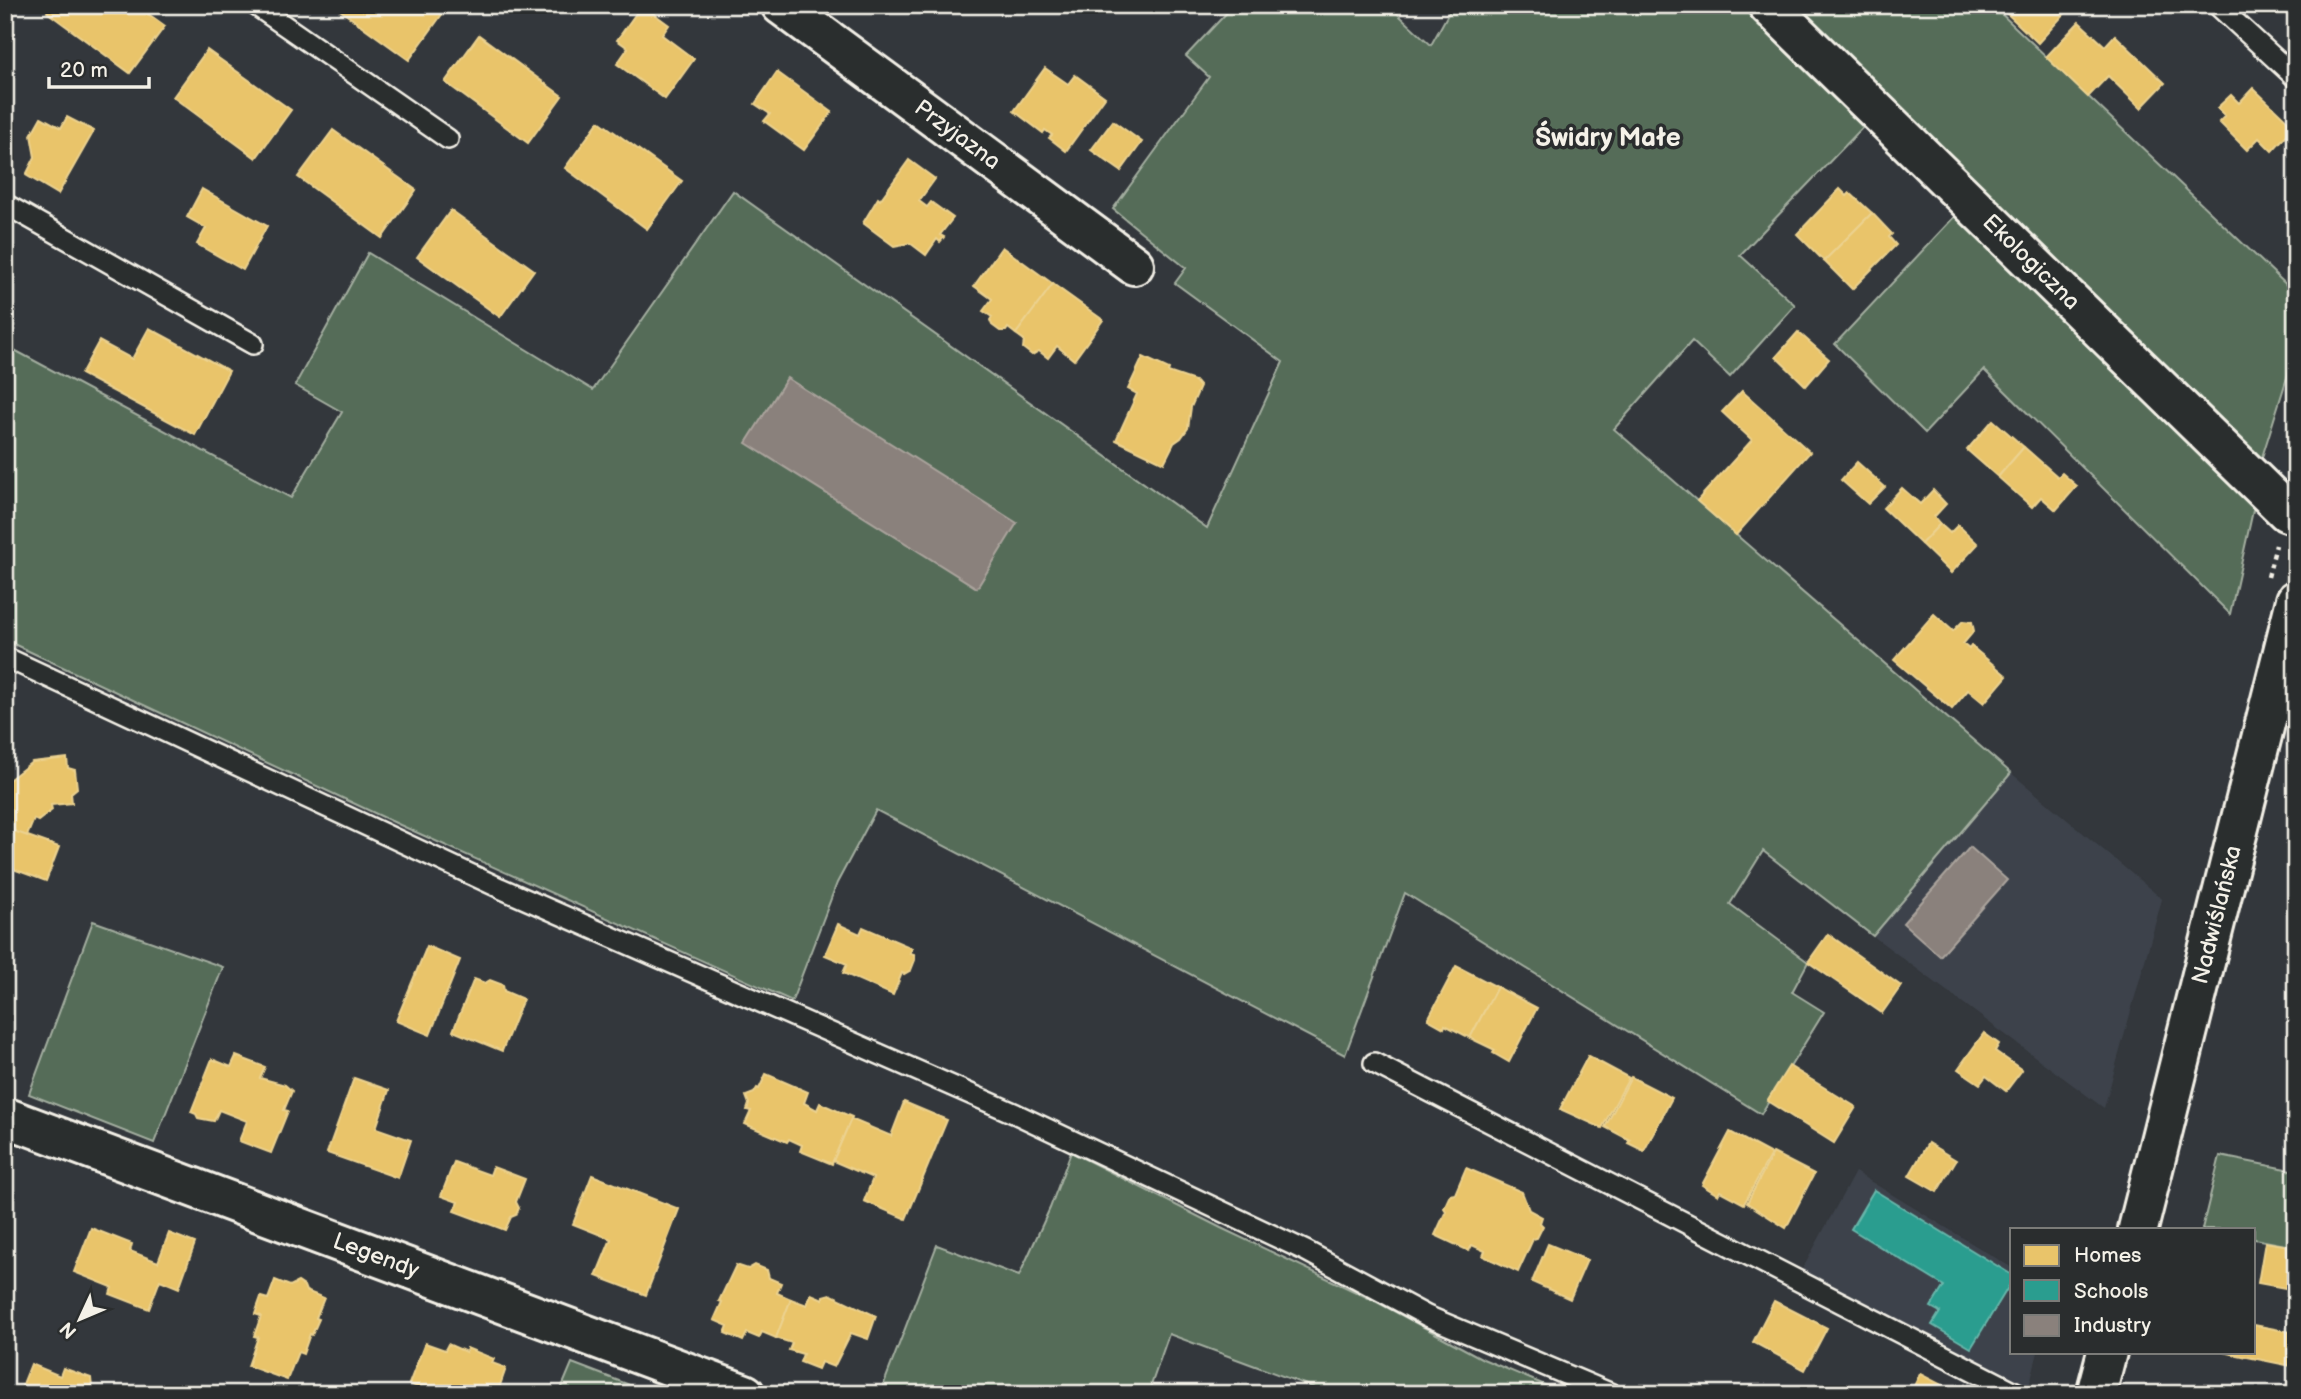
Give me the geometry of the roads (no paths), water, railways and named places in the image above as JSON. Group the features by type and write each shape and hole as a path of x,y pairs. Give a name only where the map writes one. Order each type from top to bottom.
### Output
{"street":[{"name":"Przyjazna","path":"781,5 1134,265"},
{"name":"Ekologiczna","path":"1768,5 2263,489 2287,512 2296,515"},
{"name":"Nadwiślańska","path":"2138,1228 2296,600"},
{"name":"Legendy","path":"5,1117 745,1394"},
{"path":"2096,1394 2106,1354"}],"lane":[{"path":"255,5 448,139"},
{"path":"2217,5 2296,78"},
{"path":"5,204 253,344"},
{"path":"5,657 500,888 1016,1114 1306,1251 1427,1316 1612,1394"},
{"path":"1374,1063 2019,1394"}],"district":[{"name":"Świdry Małe","path":"1608,138"}]}
